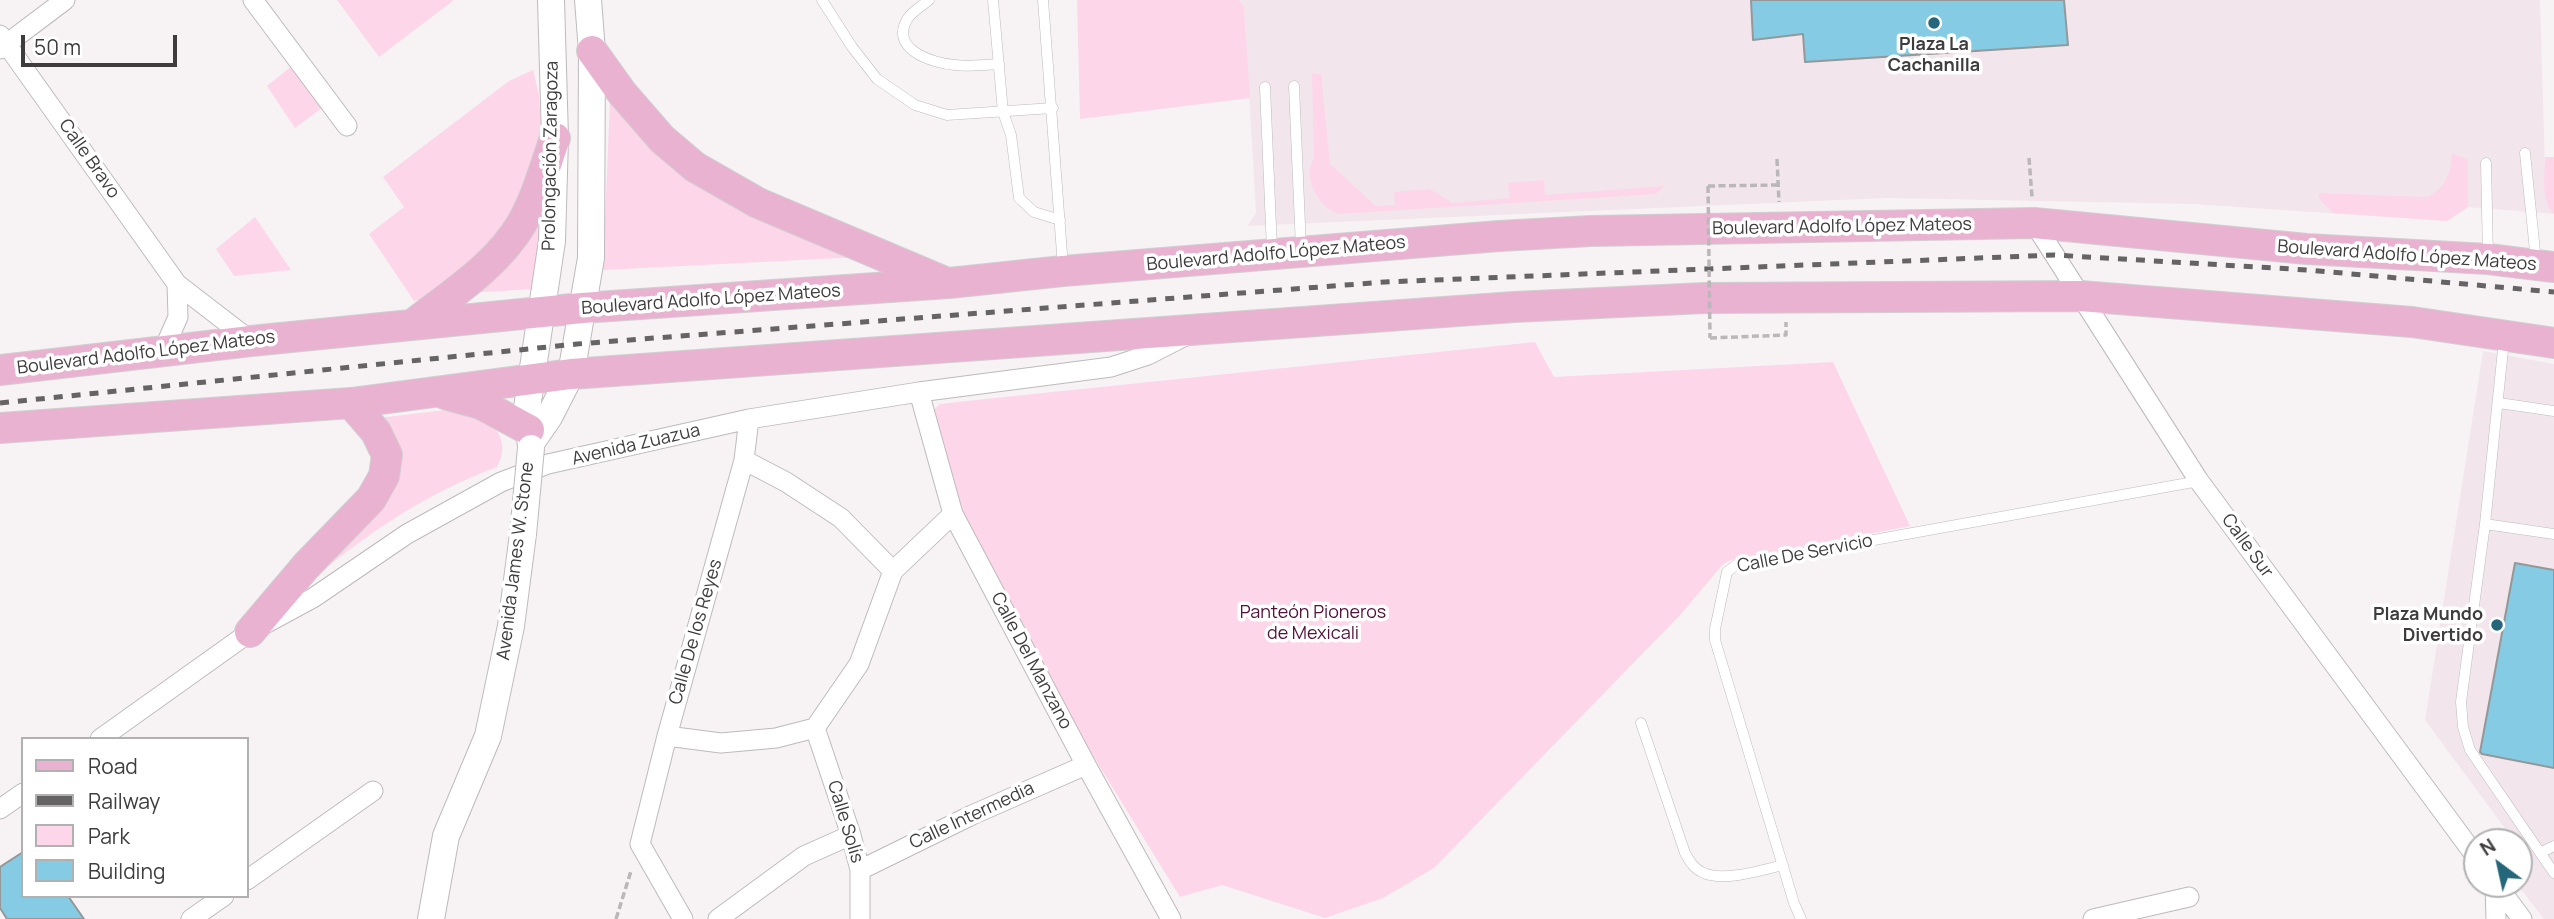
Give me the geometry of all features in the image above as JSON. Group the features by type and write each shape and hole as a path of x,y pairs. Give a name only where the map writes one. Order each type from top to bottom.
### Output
{"main road":[{"name":"Prolongación Zaragoza","path":"531,379 552,241 555,138 551,0"},
{"path":"582,308 591,258 592,51 588,0"},
{"path":"592,51 622,93 662,139 695,167 758,203 948,283"},
{"path":"412,325 496,258 522,224 536,194 555,138"},
{"name":"Boulevard Adolfo López Mateos","path":"0,370 251,341 582,308 948,283 1063,271 1591,231 2034,223 2307,249 2488,259 2545,266"},
{"path":"0,428 351,403 571,374 1514,307 1705,298 2080,296 2412,322 2554,343"},
{"name":"Avenida James W. Stone","path":"530,440 549,417 571,374 582,308"},
{"name":"Avenida James W. Stone","path":"431,919 446,836 488,736 511,626 523,534 530,440 527,408 531,379"},
{"path":"435,391 481,404 530,440"},
{"path":"250,632 306,566 371,499 384,476 387,455 376,432 351,403"}],"street":[{"path":"2,43 65,0"},
{"path":"253,0 347,126"},
{"name":"Calle Bravo","path":"2,43 177,284 251,341"},
{"name":"Calle Sur","path":"2034,223 2199,481 2463,839"},
{"path":"163,351 178,317 177,284"},
{"name":"Avenida Zuazua","path":"103,737 250,632 313,598 407,534 501,482 548,464 749,419 919,391 1111,367 1149,355 1196,330"},
{"name":"Calle Del Manzano","path":"919,391 953,514 1171,919"},
{"name":"Calle De los Reyes","path":"640,844 667,736 744,460 749,419"},
{"path":"744,460 786,482 841,518 893,571"},
{"path":"667,736 721,743 776,738 815,728 859,664 893,571 953,514"},
{"name":"Calle Solís","path":"815,728 860,870 860,919"},
{"name":"Calle Intermedia","path":"860,870 972,815 1086,765"},
{"path":"248,879 373,791"},
{"path":"0,809 21,794"},
{"path":"718,919 804,856 850,835"},
{"path":"640,844 684,919"},
{"path":"2093,919 2189,897"},
{"path":"191,919 221,898"},
{"path":"2496,898 2496,919"},
{"path":"2506,898 2522,919"}],"lane":[{"path":"822,0 852,47 877,79 915,105 947,116 1053,108"},
{"path":"929,0 910,15 904,25 906,47 916,54 957,66 999,64"},
{"path":"993,0 1003,112 1011,135 1019,198 1034,212 1060,220"},
{"path":"1043,0 1063,271"},
{"path":"1265,86 1287,253"},
{"path":"1287,253 1294,86"},
{"path":"2525,153 2545,266"},
{"path":"2486,163 2488,259"},
{"path":"2504,335 2485,524 2461,702 2463,727 2470,750 2482,771 2554,873"},
{"path":"2499,403 2554,411"},
{"name":"Calle De Servicio","path":"1801,919 1715,640 1724,579 1731,568 2199,481"},
{"path":"2485,524 2554,534"},
{"path":"1641,723 1685,853 1696,869 1707,875 1729,875 1783,865"},
{"path":"2540,853 2554,846"}],"path":[{"path":"2029,158 2034,223"},
{"path":"1777,159 1780,228"},
{"path":"1778,185 1708,186 1710,338 1786,335"},
{"path":"616,919 640,844"}],"shaded area":[{"path":"1239,0 2540,0 2546,201 2554,214 2468,207 2447,221 2193,204 1886,198 1247,226 1256,213 1244,8"},
{"name":"Plaza Mundo Divertido","path":"2483,351 2554,364 2554,919 2544,919 2528,898 2533,898 2533,828 2505,828 2425,720"}],"green space":[{"path":"337,0 454,0 379,57"},
{"path":"1077,0 1239,0 1244,8 1250,98 1080,119"},
{"path":"298,61 327,104 295,128 267,86"},
{"path":"533,70 539,95 542,139 534,175 493,245 432,297 414,301 369,234 404,207 383,177 509,81"},
{"path":"1312,74 1321,74 1330,164 1376,206 1395,205 1394,192 1430,189 1453,203 1510,198 1508,183 1544,180 1545,195 1665,186 1656,194 1338,214 1321,202 1311,182 1310,168 1314,157"},
{"path":"610,99 860,257 603,270"},
{"path":"2452,153 2468,160 2468,207 2447,221 2333,213 2320,200 2318,193 2427,197 2439,189 2446,179"},
{"path":"2545,157 2554,157 2554,214 2545,195"},
{"path":"548,187 535,289 467,293"},
{"path":"255,217 291,270 234,276 216,249"},
{"name":"Panteón Pioneros de Mexicali","path":"1535,342 1554,377 1833,362 1910,526 1731,560 1723,564 1682,613 1434,868 1383,898 1325,918 1222,885 1180,897 1063,707 960,513 931,412 940,404"},
{"path":"452,409 474,415 493,426 502,444 502,455 497,467 442,491 393,519 300,589 372,515 379,418"}],"building":[{"name":"Plaza La Cachanilla","path":"1751,0 2064,0 2068,45 1805,62 1803,34 1753,40"},
{"path":"2515,563 2554,570 2554,768 2480,752"},
{"path":"21,853 21,898 69,898 84,919 7,919 0,908 0,867"}],"railway":[{"path":"0,403 577,344 1385,282 2054,255 2308,270 2554,292"}],"place":[{"name":"Plaza La Cachanilla","path":"1934,23"},
{"name":"Plaza Mundo Divertido","path":"2497,625"}]}
